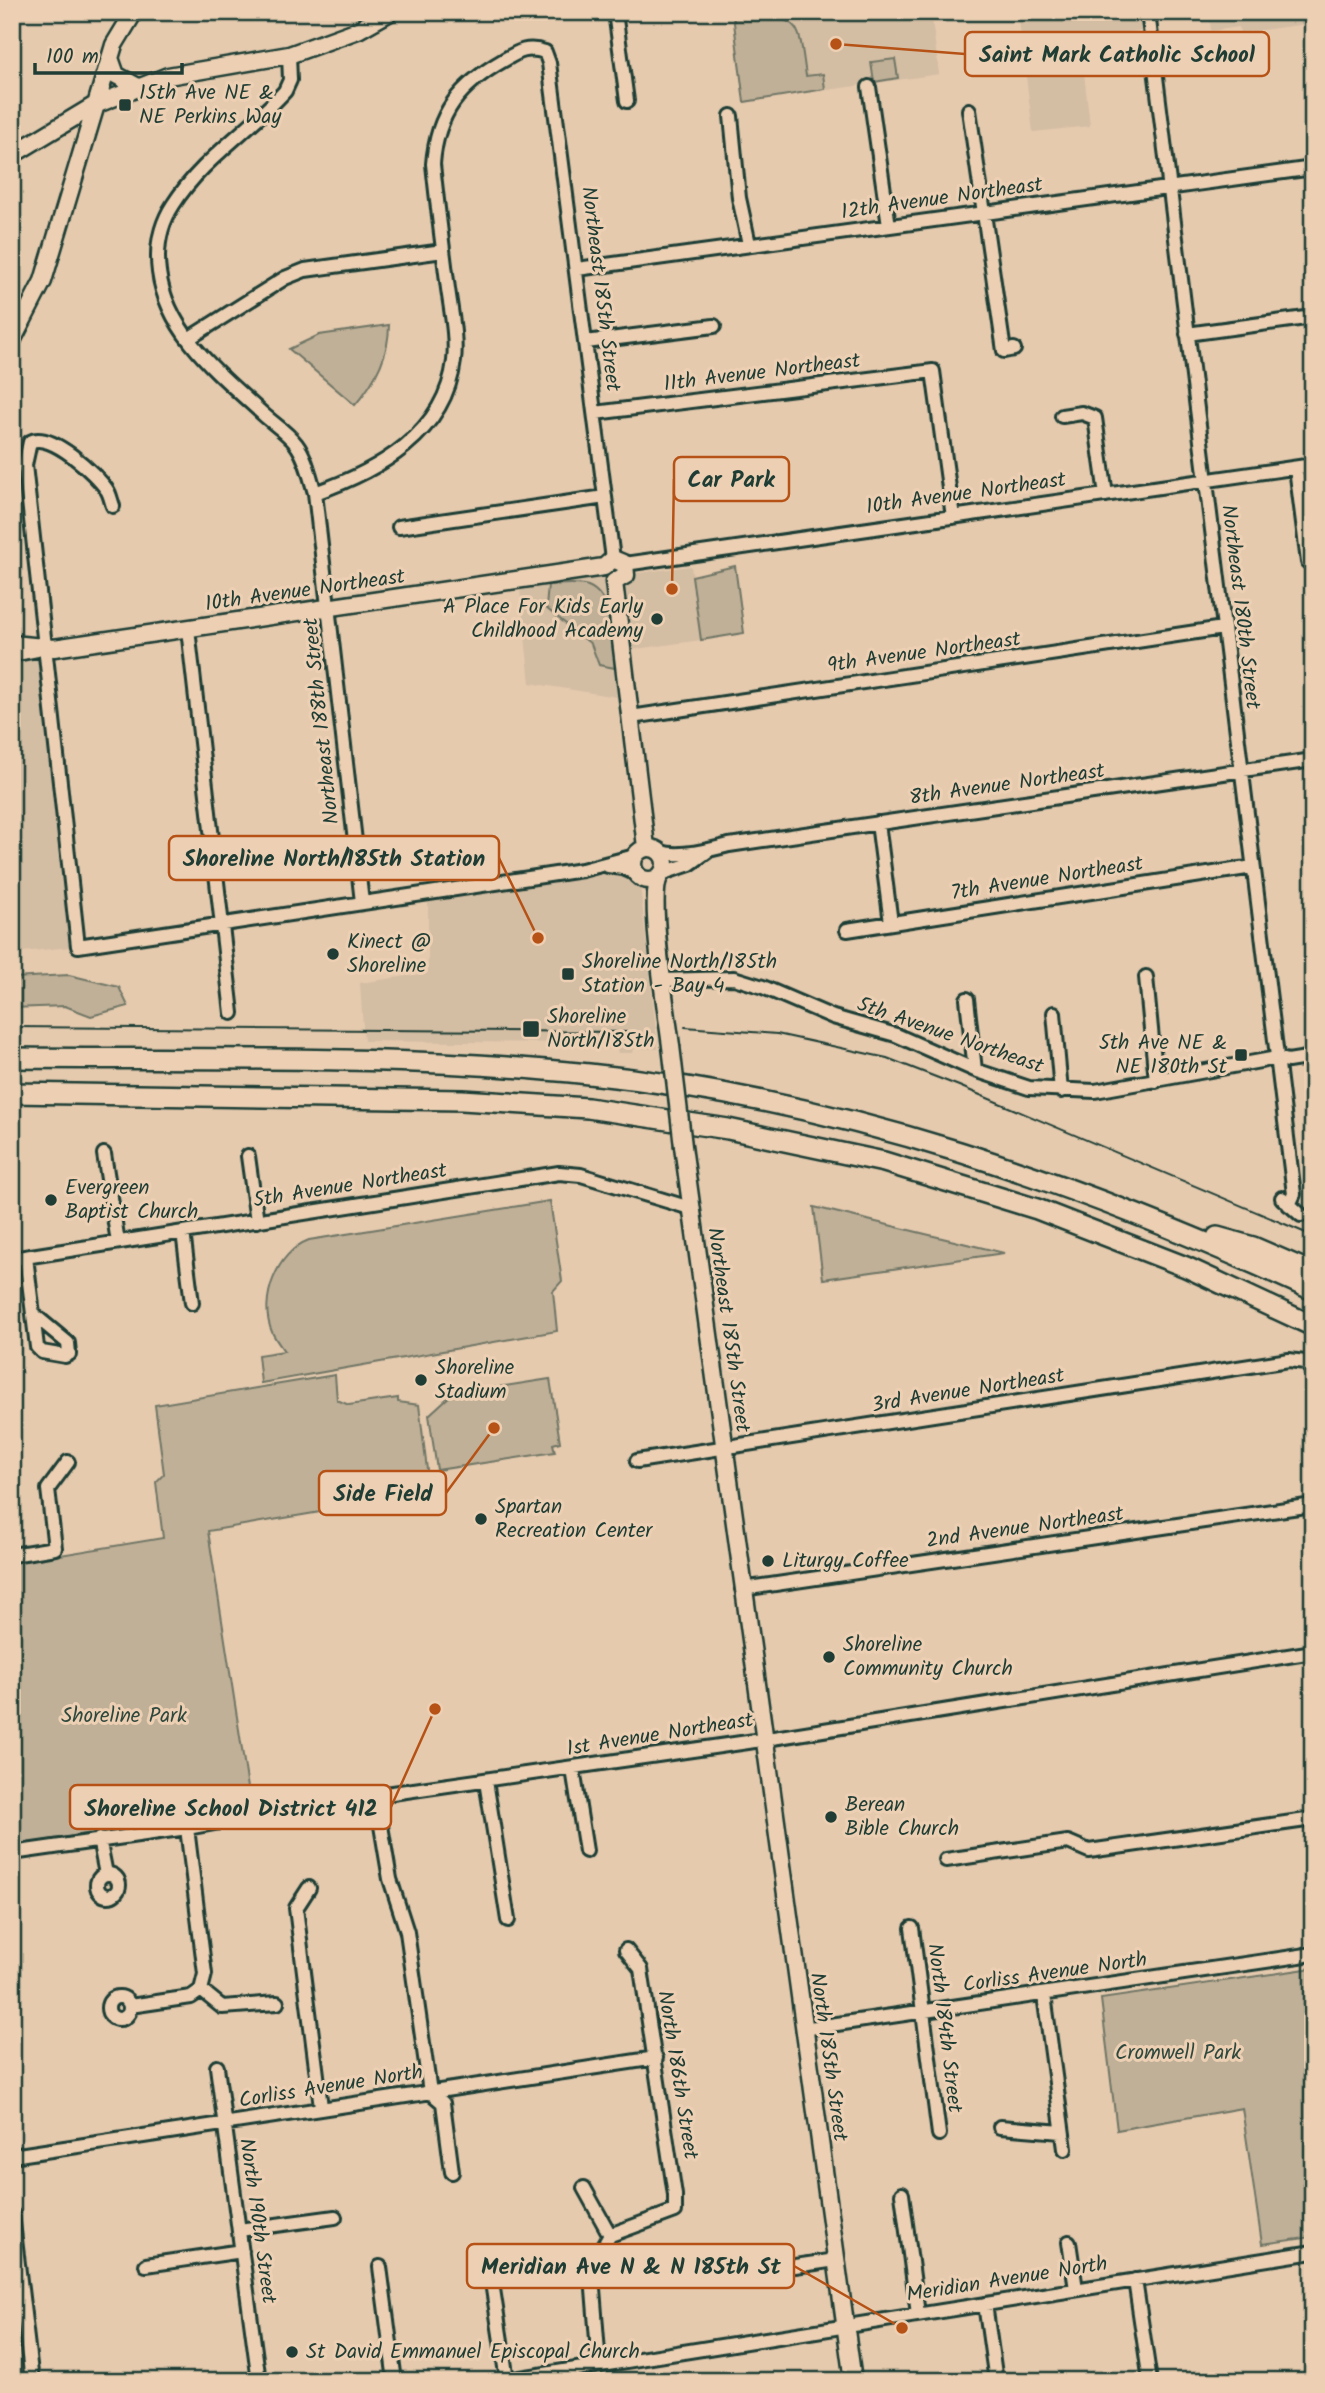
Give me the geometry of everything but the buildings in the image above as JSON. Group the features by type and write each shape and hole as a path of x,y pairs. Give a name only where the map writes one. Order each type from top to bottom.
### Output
{"highway":[{"path":"12,1058 460,1064 646,1081 766,1101 897,1132 1038,1176 1152,1220 1313,1290"},
{"path":"12,1093 461,1100 588,1108 728,1129 884,1162 1037,1209 1186,1267 1313,1326"},
{"path":"1152,1220 1240,1243 1313,1273"}],"main road":[{"path":"12,341 43,281 110,58 134,12"},
{"path":"12,155 95,105 138,87 168,76 289,55 358,30 390,12"},
{"path":"110,58 116,75 138,87"},
{"path":"614,564 605,576 614,582 648,852"},
{"name":"10th Avenue Northeast","path":"44,649 614,564"},
{"path":"12,644 44,649"},
{"path":"648,852 666,862 661,875 649,880 638,876 633,865 648,852"},
{"name":"Northeast 185th Street","path":"661,875 655,889 663,980 690,1208 763,1739"},
{"name":"Northeast 185th Street","path":"638,876 650,913 657,925"},
{"name":"North 185th Street","path":"763,1739 853,2381"}],"street":[{"path":"615,12 626,101"},
{"name":"Northeast 180th Street","path":"1148,12 1294,1194 1286,1202 1301,1215"},
{"name":"Northeast 185th Street","path":"443,251 433,164 435,138 463,87 519,51 533,47 545,52 549,63 577,269 614,564"},
{"name":"Northeast 188th Street","path":"289,55 290,80 285,91 191,180 163,225 159,245 162,292 169,311 188,339 216,371 296,443 315,494 362,902"},
{"path":"869,88 889,226"},
{"path":"969,110 984,213 1009,350"},
{"path":"731,116 739,198 749,244"},
{"name":"12th Avenue Northeast","path":"577,269 1313,167"},
{"path":"188,339 285,278 305,270 443,251 455,341 448,386 436,414 420,435 388,458 355,479 315,494"},
{"path":"1187,334 1313,317"},
{"path":"586,342 714,326"},
{"name":"11th Avenue Northeast","path":"595,413 933,371 953,517"},
{"path":"1062,416 1082,413 1095,418 1106,495"},
{"path":"44,649 25,465 30,442 43,439 60,445 108,491 113,506"},
{"name":"10th Avenue Northeast","path":"614,564 1313,465"},
{"path":"1296,467 1308,562"},
{"path":"399,527 605,497"},
{"name":"9th Avenue Northeast","path":"631,717 1223,628"},
{"path":"188,629 232,1013"},
{"name":"10th Avenue Northeast","path":"12,654 44,649"},
{"name":"8th Avenue Northeast","path":"44,649 78,946 604,866 648,852 681,856 696,850 708,851 878,823 1313,760"},
{"path":"878,823 891,923"},
{"name":"8th Avenue Northeast","path":"661,875 690,864 708,851"},
{"name":"8th Avenue Northeast","path":"604,866 623,868 638,876"},
{"name":"7th Avenue Northeast","path":"847,930 1253,867"},
{"path":"1146,977 1156,1081"},
{"name":"5th Avenue Northeast","path":"663,980 734,978 764,986 833,1017 926,1046 975,1069 1029,1088 1096,1091 1277,1058 1289,1061 1313,1058"},
{"path":"967,999 975,1069"},
{"path":"1054,1013 1060,1091"},
{"path":"104,1154 118,1242"},
{"path":"248,1156 257,1221"},
{"name":"5th Avenue Northeast","path":"12,1259 559,1173 581,1175 690,1208"},
{"path":"183,1232 192,1303"},
{"path":"26,1256 33,1314"},
{"name":"3rd Avenue Northeast","path":"637,1461 1289,1360 1309,1367"},
{"path":"12,1555 55,1548 48,1489 68,1462"},
{"name":"2nd Avenue Northeast","path":"743,1590 1313,1505"},
{"name":"1st Avenue Northeast","path":"12,1853 187,1828 376,1796 573,1769 1313,1651"},
{"path":"573,1769 586,1851"},
{"path":"486,1781 508,1920"},
{"path":"376,1796 390,1879 407,1932 430,2091 443,2102 452,2172"},
{"path":"947,1860 1068,1842 1088,1851 1313,1819"},
{"path":"130,2006 191,1997 201,1990 205,1974 187,1828"},
{"path":"99,1839 106,1874"},
{"path":"309,1888 296,1908 321,2108"},
{"name":"North 184th Street","path":"912,1928 939,2134"},
{"name":"North 186th Street","path":"610,2235 674,2211 675,2195 641,1969 626,1950"},
{"name":"Corliss Avenue North","path":"803,2029 1313,1954"},
{"path":"201,1990 222,2007 277,2003"},
{"path":"1044,1995 1065,2149"},
{"name":"Corliss Avenue North","path":"12,2156 656,2058"},
{"name":"North 190th Street","path":"217,2067 259,2381"},
{"path":"1000,2127 1062,2132"},
{"path":"584,2188 610,2235 596,2259 592,2276 599,2365"},
{"path":"902,2194 918,2314"},
{"path":"12,2214 32,2381"},
{"path":"239,2230 335,2217"},
{"path":"1069,2242 1076,2289"},
{"path":"146,2265 242,2251"},
{"name":"Meridian Avenue North","path":"504,2380 1313,2252"},
{"path":"795,2266 836,2260"},
{"path":"380,2267 396,2381"},
{"path":"491,2276 504,2380"},
{"path":"1135,2280 1150,2381"},
{"path":"985,2304 996,2381"}],"shaded area":[{"path":"732,12 931,12 939,74 744,102"},
{"path":"1018,12 1139,12 1141,31 1080,39 1090,126 1033,132"},
{"path":"1209,12 1313,12 1313,23 1240,33 1239,27 1211,31"},
{"path":"691,566 701,640 614,652 617,697 530,683 520,589"},
{"path":"38,656 70,947 12,953 12,659"},
{"path":"621,870 636,877 640,885 658,1049 634,1048 633,1053 618,1053 617,1049 584,1048 584,1043 364,1041 360,983 428,973 428,902"}],"green space":[{"path":"733,15 777,18 794,26 801,43 806,76 823,74 825,89 744,102"},
{"path":"895,59 898,78 874,82 871,62"},
{"path":"389,325 380,368 355,405 289,349 319,335"},
{"path":"735,566 744,633 701,640 692,576"},
{"path":"579,584 597,591 610,622 615,668 599,665 591,644 546,608 548,585"},
{"path":"69,975 119,987 128,1006 91,1016 65,1006 12,1008 12,978"},
{"path":"550,1201 562,1281 553,1291 557,1331 261,1383 258,1355 284,1351 273,1335 268,1319 269,1292 280,1266 298,1246 309,1240"},
{"path":"814,1207 1004,1253 823,1279"},
{"name":"Shoreline Park","path":"335,1375 337,1400 349,1405 398,1398 398,1402 419,1405 428,1478 415,1496 208,1531 251,1807 12,1846 12,1563 163,1538 156,1482 164,1474 155,1405"},
{"path":"550,1379 560,1442 553,1444 555,1452 437,1470 429,1415 452,1394"},
{"name":"Cromwell Park","path":"1313,1968 1313,2237 1262,2244 1242,2108 1117,2130 1101,1999"}],"tram line":[{"path":"12,1027 626,1032"},
{"path":"685,1027 777,1034 887,1058 1313,1236"}],"place":[{"name":"Saint Mark Catholic School","path":"836,44"},
{"name":"15th Ave NE & NE Perkins Way","path":"125,105"},
{"name":"Car Park","path":"672,589"},
{"name":"A Place For Kids Early Childhood Academy","path":"657,619"},
{"name":"Shoreline North/185th Station","path":"538,938"},
{"name":"Kinect @ Shoreline","path":"333,954"},
{"name":"Shoreline North/185th Station - Bay 4","path":"568,974"},
{"name":"Shoreline North/185th","path":"531,1029"},
{"name":"5th Ave NE & NE 180th St","path":"1241,1055"},
{"name":"Evergreen Baptist Church","path":"51,1200"},
{"name":"Shoreline Stadium","path":"421,1380"},
{"name":"Side Field","path":"494,1428"},
{"name":"Spartan Recreation Center","path":"481,1519"},
{"name":"Liturgy Coffee","path":"768,1561"},
{"name":"Shoreline Community Church","path":"829,1657"},
{"name":"Shoreline School District 412","path":"435,1709"},
{"name":"Berean Bible Church","path":"831,1817"},
{"name":"Meridian Ave N & N 185th St","path":"902,2328"},
{"name":"St David Emmanuel Episcopal Church","path":"292,2352"}]}
